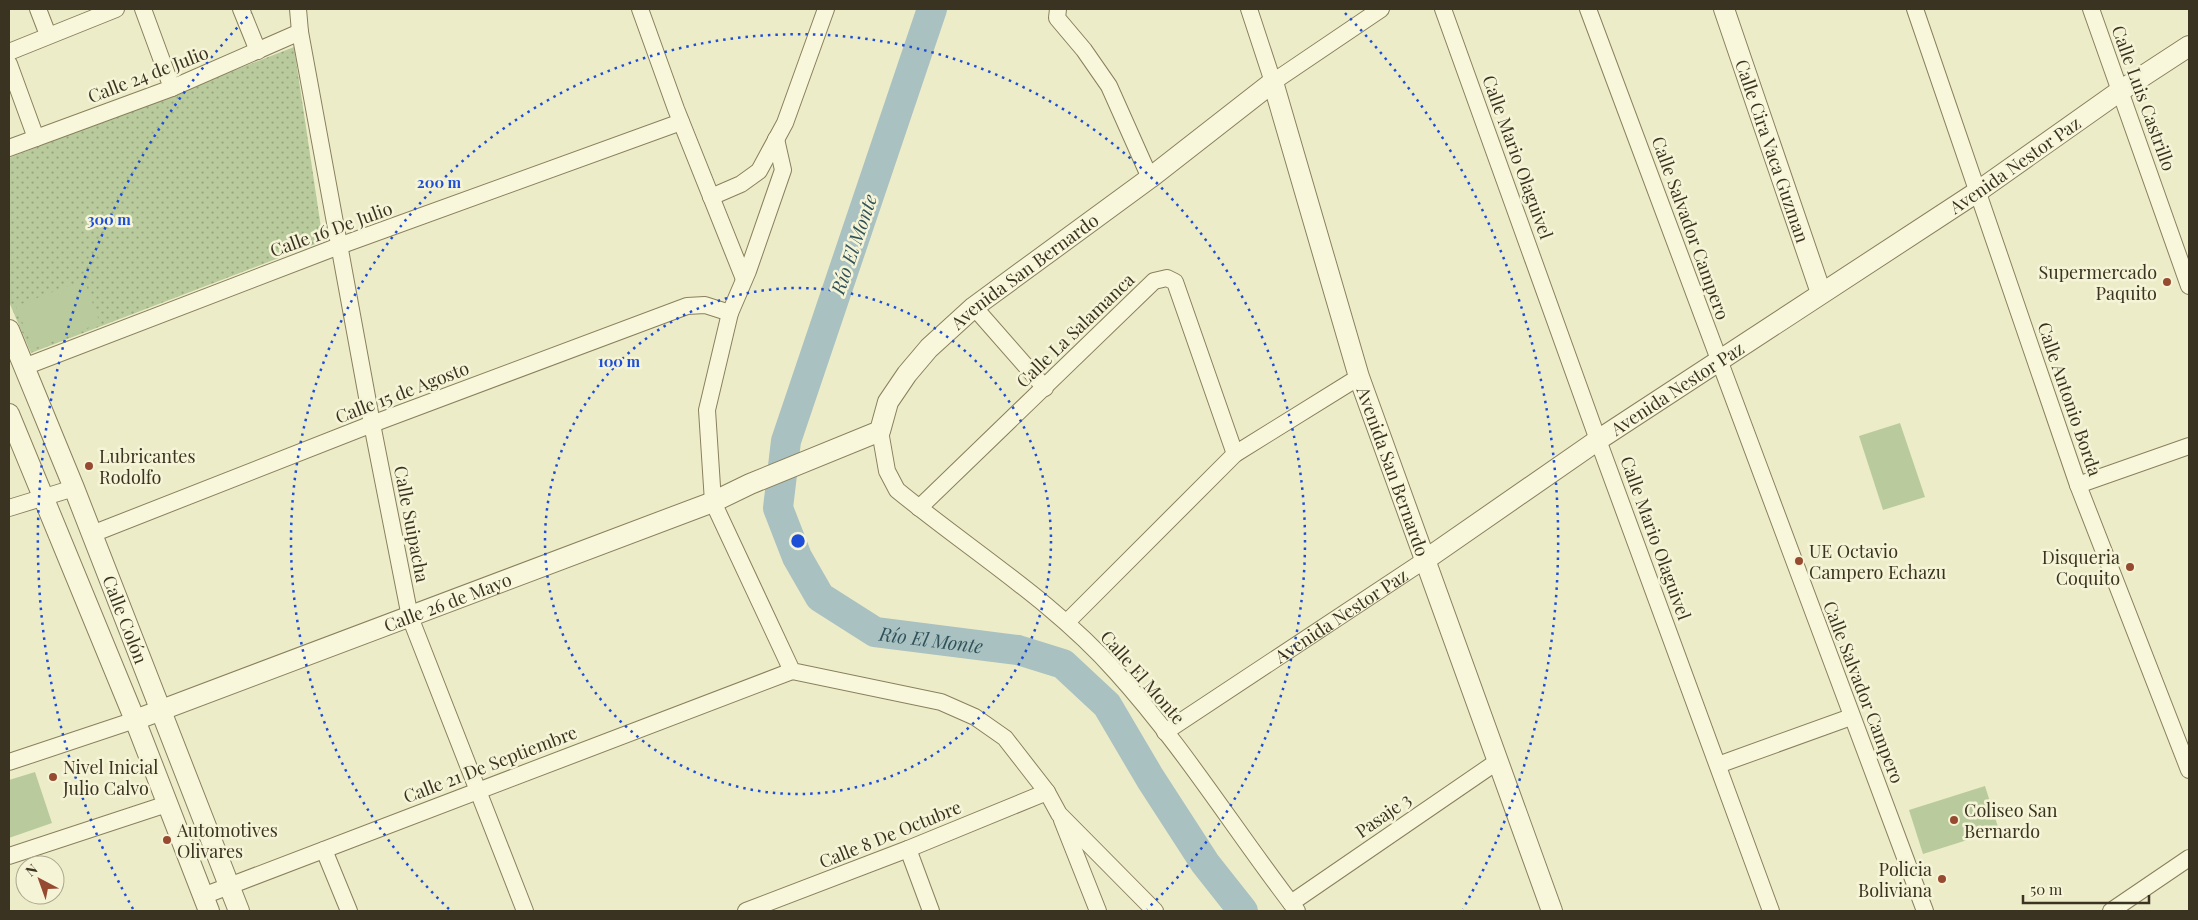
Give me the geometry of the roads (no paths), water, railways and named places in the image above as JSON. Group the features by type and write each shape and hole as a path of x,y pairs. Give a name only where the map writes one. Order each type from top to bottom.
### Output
{"street":[{"path":"38,9 48,35"},
{"path":"9,52 116,9"},
{"path":"143,9 172,88"},
{"path":"241,9 258,51"},
{"path":"298,9 300,32"},
{"path":"640,9 681,122 744,279"},
{"path":"711,197 741,184 759,171 785,123 826,9"},
{"path":"1058,9 1057,18 1084,50 1109,86 1150,178"},
{"name":"Avenida San Bernardo","path":"1249,9 1273,82 1359,377 1552,911"},
{"name":"Avenida San Bernardo","path":"919,508 897,490 887,472 880,431 888,402 907,374 929,348 974,307 1150,178 1273,82 1381,9"},
{"name":"Calle Mario Olaguivel","path":"1443,9 1598,440 1771,911"},
{"name":"Calle Salvador Campero","path":"1588,9 1925,911"},
{"name":"Calle Cira Vaca Guzman","path":"1724,9 1821,293"},
{"name":"Calle Antonio Borda","path":"1915,9 2078,485 2189,770"},
{"name":"Calle Luis Castrillo","path":"2091,9 2189,286"},
{"name":"Calle 24 de Julio","path":"9,148 172,88 300,32"},
{"name":"Calle Suipacha","path":"300,32 372,424 410,617 476,790 526,911"},
{"name":"Avenida Nestor Paz","path":"1165,732 1425,560 1598,440 1977,192 2120,90 2189,46"},
{"path":"9,64 36,138"},
{"name":"Calle 16 De Julio","path":"24,367 339,246 681,122"},
{"path":"776,139 783,170 730,313 707,410 713,502 792,671 941,702 975,718 1005,738 1047,792 1059,814 1098,911"},
{"name":"Calle La Salamanca","path":"919,508 1154,281 1167,278 1175,282 1235,454"},
{"name":"Calle 15 de Agosto","path":"92,534 372,424 687,306 705,305 730,313"},
{"path":"974,307 1045,388"},
{"name":"Calle Colón","path":"9,330 74,488 240,911"},
{"path":"1067,622 1235,454 1359,377"},
{"name":"Calle Colón","path":"9,414 42,499 135,720 206,904"},
{"name":"Calle 26 de Mayo","path":"9,762 160,711 713,502 750,484 880,431"},
{"path":"2078,485 2189,446"},
{"path":"9,508 74,488"},
{"name":"Calle El Monte","path":"919,508 1067,622 1116,671 1165,732 1294,907"},
{"name":"Calle 21 De Septiembre","path":"206,904 229,886 476,790 792,671"},
{"path":"1718,765 1851,716"},
{"name":"Pasaje 3","path":"1294,907 1498,760"},
{"name":"Calle 8 De Octubre","path":"746,911 908,849 1047,792"},
{"path":"9,856 167,804"},
{"path":"1059,814 1155,911"},
{"path":"908,849 931,911"},
{"path":"324,850 349,911"},
{"path":"2111,911 2189,858"}],"waterway":[{"name":"Río El Monte","path":"932,9 786,441 778,508 797,557 820,597 875,632 1018,650 1063,664 1107,705 1150,778 1205,863 1243,911"}],"place":[{"name":"Supermercado Paquito","path":"2167,282"},
{"name":"Lubricantes Rodolfo","path":"89,466"},
{"name":"UE Octavio Campero Echazu","path":"1799,561"},
{"name":"Disqueria Coquito","path":"2130,567"},
{"name":"Nivel Inicial Julio Calvo","path":"53,777"},
{"name":"Coliseo San Bernardo","path":"1954,820"},
{"name":"Automotives Olivares","path":"167,840"},
{"name":"Policia Boliviana","path":"1942,879"}]}
